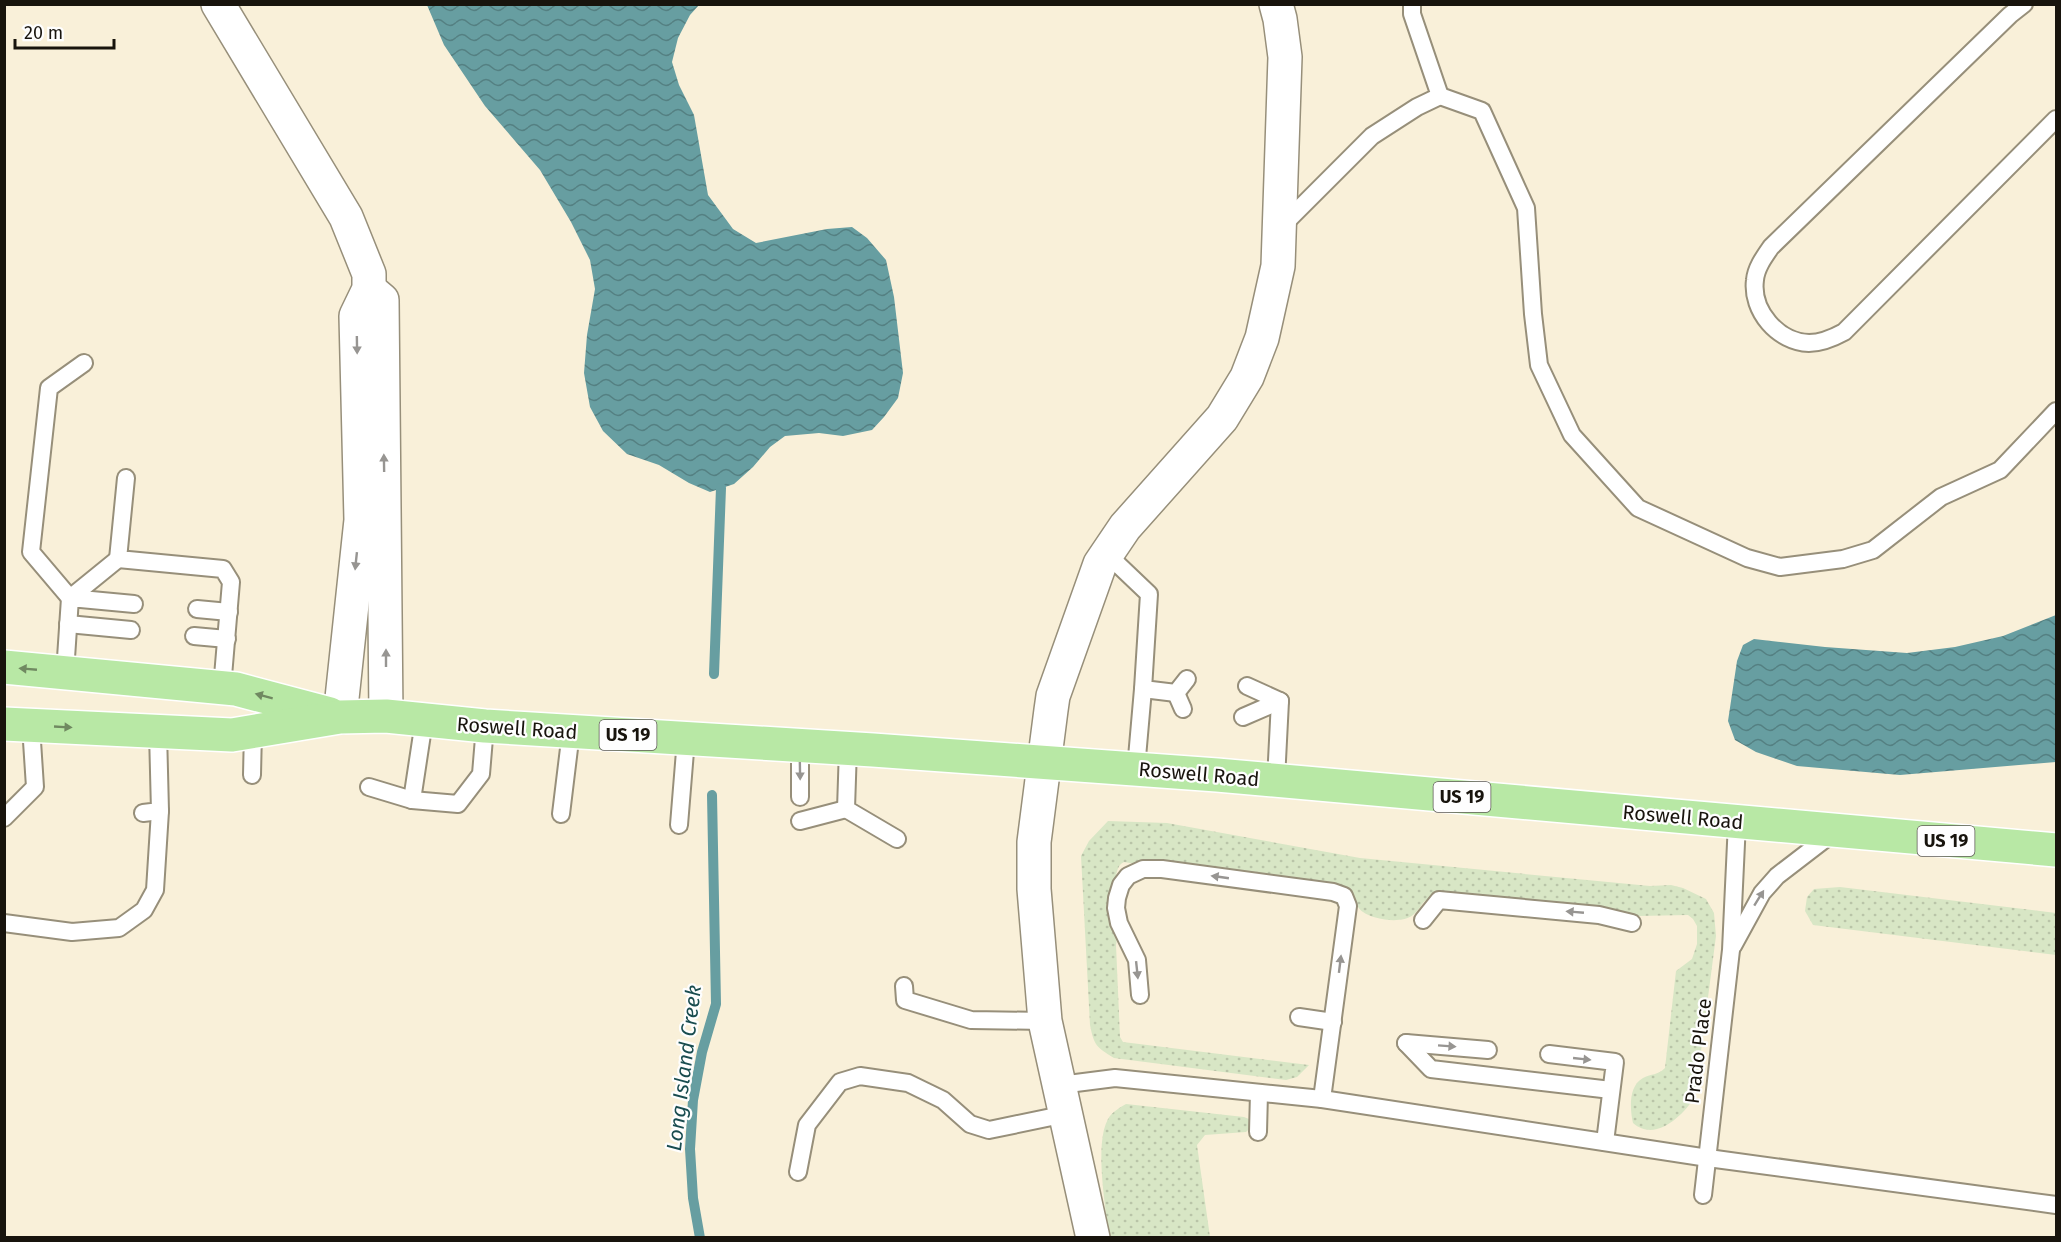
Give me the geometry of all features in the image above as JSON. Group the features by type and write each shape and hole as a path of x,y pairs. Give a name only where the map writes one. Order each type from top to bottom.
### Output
{"main road":[{"name":"Roswell Road","path":"4,667 236,689 340,717"},
{"name":"Roswell Road","path":"17,725 232,735 340,717 386,716 484,726 848,748 1276,780 2056,850"}],"street":[{"path":"219,4 346,217 369,274 369,290 382,300 373,521 386,716"},
{"path":"1093,1238 1045,1021 1034,877 1034,842 1043,762 1053,696 1100,564 1125,527 1222,418 1247,377 1265,327 1278,266 1285,57 1276,4"},
{"path":"340,717 373,521"}],"lane":[{"path":"1412,4 1412,14 1440,96"},
{"path":"2024,4 1771,247 1760,262 1755,280 1756,299 1763,316 1775,330 1791,339 1809,343 1827,340 1844,332 2056,119"},
{"path":"1279,229 1372,136 1417,107 1440,96 1482,111 1526,208 1539,365 1572,435 1638,508 1747,558 1780,567 1843,560 1873,550 1941,497 2000,470 2056,411"},
{"path":"65,673 70,598 32,552 49,388 84,363"},
{"path":"118,559 126,478"},
{"path":"1107,554 1149,594 1136,769"},
{"path":"70,598 118,559 222,569 231,582 222,688"},
{"path":"70,598 134,604"},
{"path":"197,609 229,612"},
{"path":"68,624 131,630"},
{"path":"194,636 227,639"},
{"path":"1176,693 1187,679"},
{"path":"1247,686 1280,701"},
{"path":"1143,689 1176,693"},
{"path":"1176,693 1183,709"},
{"path":"1243,717 1280,701"},
{"path":"1276,780 1280,701"},
{"path":"412,800 424,721"},
{"path":"4,818 34,787 17,725"},
{"path":"369,787 412,800 458,804 481,774 484,726"},
{"path":"252,775 253,731"},
{"path":"4,923 72,932 119,928 144,910 155,890 160,811 158,732"},
{"path":"561,814 571,732"},
{"path":"679,825 686,739"},
{"path":"800,746 800,797"},
{"path":"846,809 848,748"},
{"path":"800,820 846,809 897,839"},
{"path":"142,813 160,811"},
{"name":"Prado Place","path":"1703,1195 1731,950 1737,822"},
{"name":"Prado Place","path":"1731,950 1762,893 1777,876 1836,831"},
{"path":"1140,995 1137,960 1119,922 1116,908 1121,885 1128,876 1143,870 1162,869 1333,892 1344,896 1348,906 1323,1100"},
{"path":"1423,920 1439,900 1599,915 1632,923"},
{"path":"905,993 971,1020 1045,1021"},
{"path":"1299,1017 1333,1022"},
{"path":"1488,1050 1406,1043 1431,1069 1611,1090"},
{"path":"1549,1054 1615,1062 1605,1142"},
{"path":"798,1172 807,1125 840,1082 860,1076 908,1083 943,1100 970,1124 989,1130 1115,1078 1323,1100 1708,1158 2056,1204"},
{"path":"1258,1132 1259,1093"}],"green space":[{"path":"1108,821 1167,823 1360,858 1650,886 1671,885 1683,888 1706,899 1714,913 1716,936 1695,1097 1676,1118 1660,1128 1651,1130 1633,1123 1632,1092 1643,1078 1665,1068 1676,971 1692,959 1697,944 1697,926 1688,915 1639,916 1591,909 1438,896 1425,901 1408,918 1388,920 1368,915 1360,910 1354,901 1124,862 1116,875 1115,886 1120,1037 1123,1042 1309,1065 1297,1077 1286,1080 1114,1058 1097,1045 1090,1025 1081,856 1089,841"},
{"path":"1840,887 2056,913 2056,955 1813,925 1805,911 1807,897 1814,889"},
{"path":"1126,1104 1249,1119 1249,1129 1246,1132 1205,1135 1197,1145 1210,1237 1109,1237 1102,1177 1102,1144 1108,1119"}],"water":[{"path":"427,5 699,5 690,15 678,38 672,62 679,85 694,115 708,195 733,229 756,243 827,229 852,227 867,238 886,260 894,297 903,373 898,398 872,430 843,436 819,433 785,436 770,447 734,484 710,492 689,483 659,465 627,454 603,431 590,407 584,373 587,335 595,289 590,260 571,222 540,170 485,106 444,45"},
{"path":"2056,615 2056,762 1900,775 1797,766 1756,752 1735,740 1728,721 1737,661 1743,645 1754,639 1907,653 1955,647 2003,636"}],"waterway":[{"name":"Long Island Creek","path":"714,674 721,488"},
{"name":"Long Island Creek","path":"700,1238 693,1198 690,1149 693,1100 702,1052 716,1004 712,795"}]}
